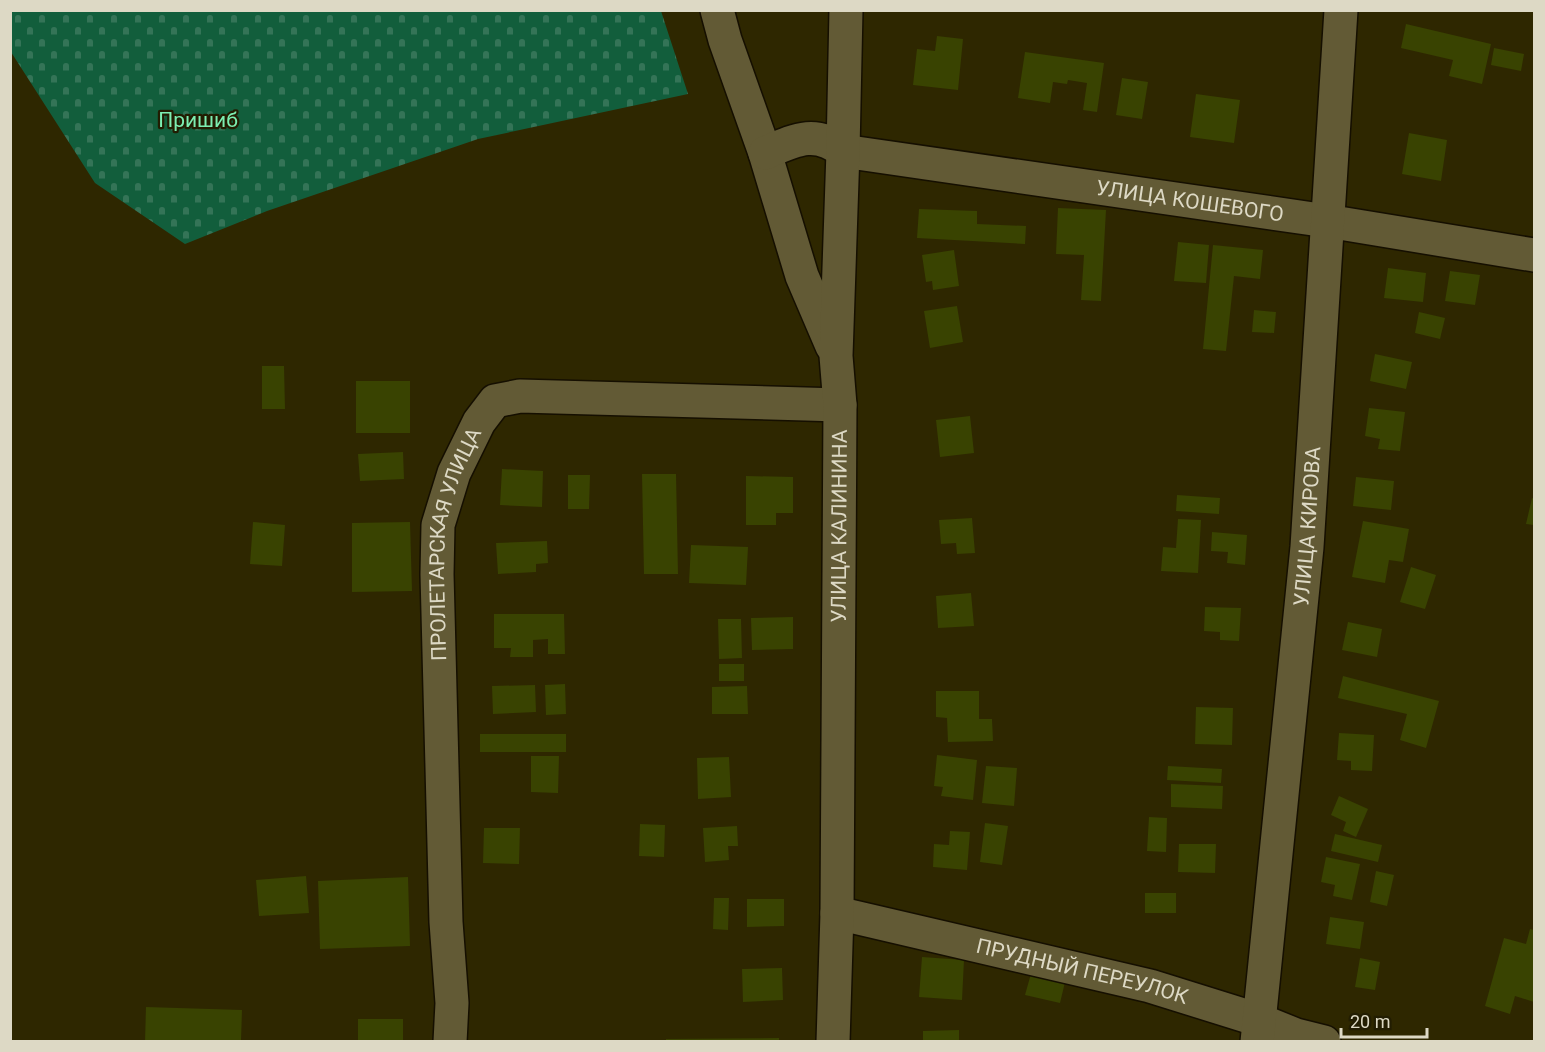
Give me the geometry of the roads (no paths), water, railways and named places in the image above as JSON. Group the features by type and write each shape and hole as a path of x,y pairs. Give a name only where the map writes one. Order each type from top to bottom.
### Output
{"street":[{"path":"717,10 725,40 765,153 802,276 836,356"},
{"name":"УЛИЦА КАЛИНИНА","path":"832,1041 837,913 840,405 836,356 846,10"},
{"name":"УЛИЦА КИРОВА","path":"1258,1031 1308,547 1341,10"},
{"name":"УЛИЦА КОШЕВОГО","path":"765,153 797,140 817,139 831,141 843,151 1327,221 1534,255"},
{"name":"ПРОЛЕТАРСКАЯ УЛИЦА","path":"450,1041 452,1002 446,922 436,574 438,525 454,472 479,422 495,401 520,396 840,405"},
{"name":"ПРУДНЫЙ ПЕРЕУЛОК","path":"837,913 1150,986 1258,1031 1324,1041"}],"park label":[{"name":"Пришиб","path":"198,120"}]}
